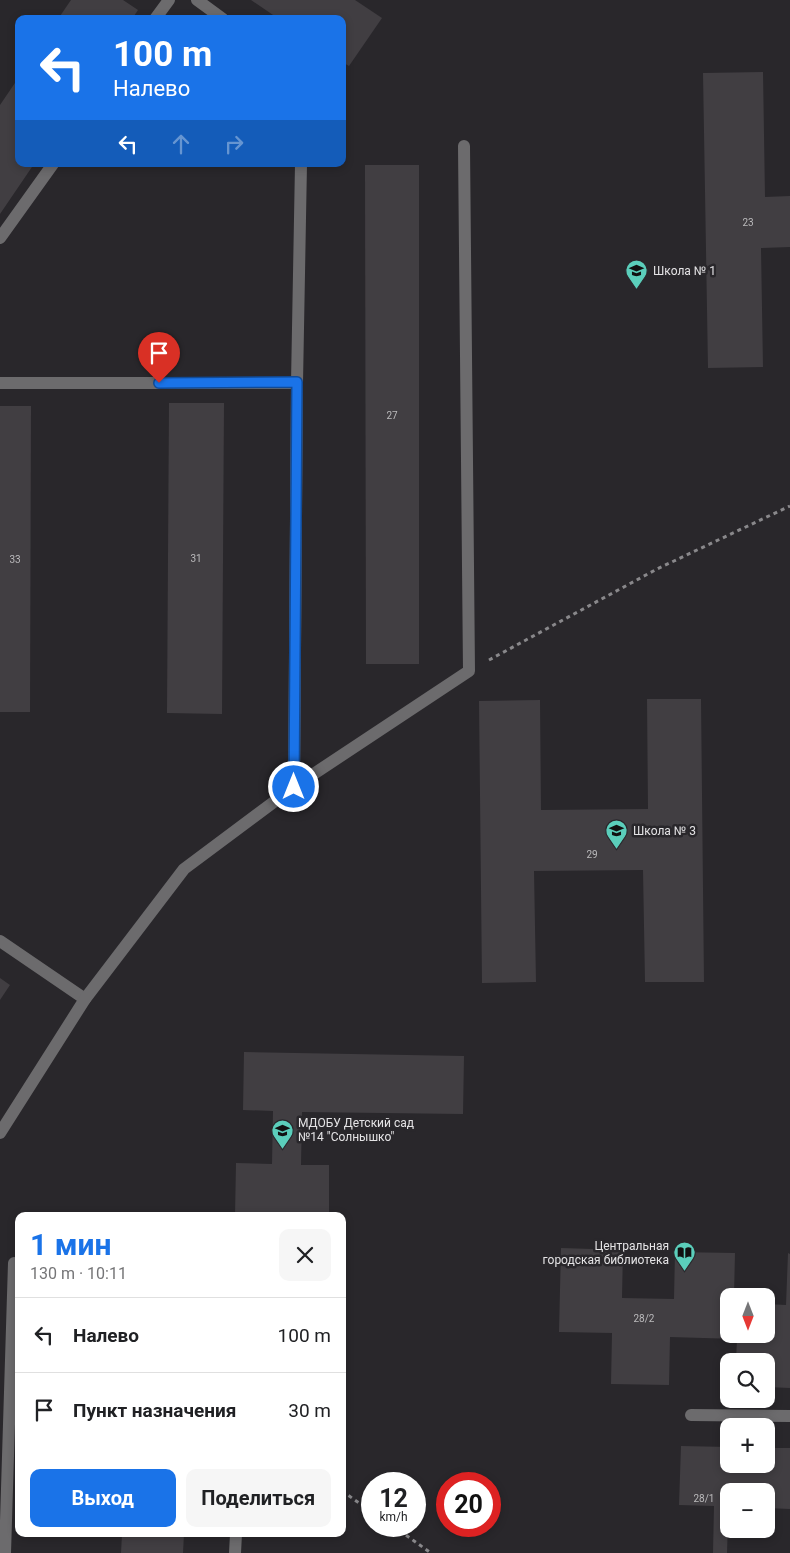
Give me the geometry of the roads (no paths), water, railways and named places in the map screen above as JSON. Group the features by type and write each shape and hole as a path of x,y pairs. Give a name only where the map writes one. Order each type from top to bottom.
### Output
{"lane":[{"path":"158,15 169,0"},
{"path":"197,0 217,15"},
{"path":"0,1133 85,999 184,869 294,787 468,671 464,146"},
{"path":"0,238 51,167"},
{"path":"294,787 297,382 301,167"},
{"path":"0,383 297,382"},
{"path":"0,941 85,999"},
{"path":"5,1553 14,1263"},
{"path":"691,1415 790,1416"},
{"path":"235,1553 236,1537"}],"place":[{"name":"Школа № 1","path":"637,290"},
{"name":"Школа № 3","path":"617,850"},
{"name":"МДОБУ Детский сад №14 \"Солнышко\"","path":"282,1149"},
{"name":"Центральная городская библиотека","path":"685,1272"}]}
